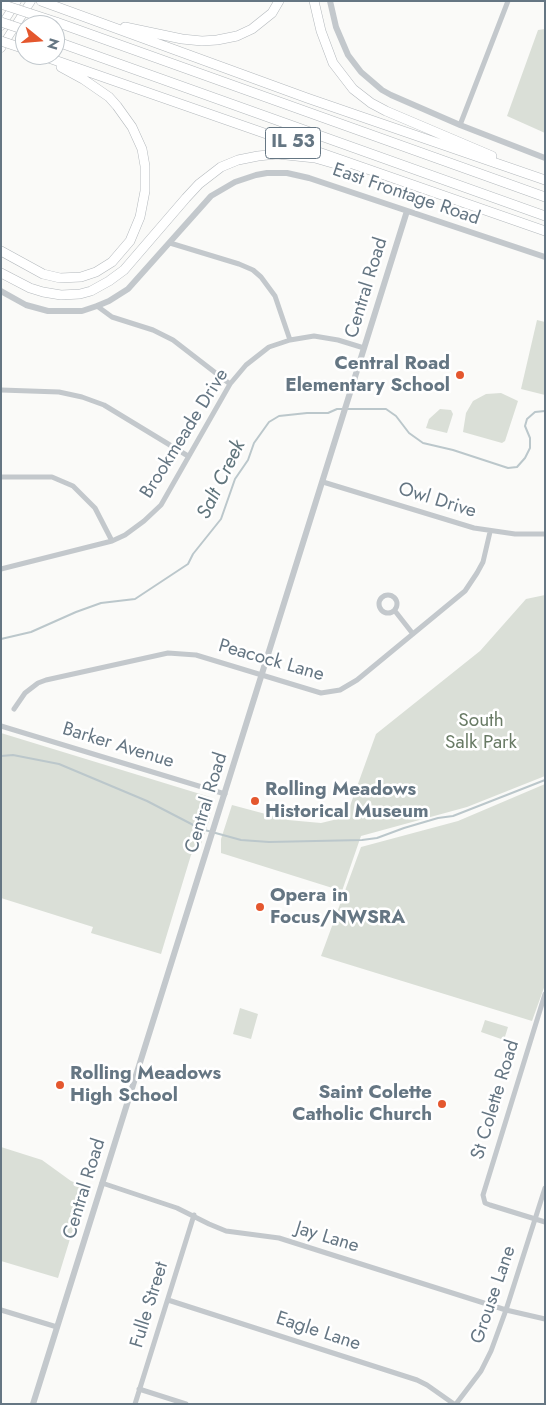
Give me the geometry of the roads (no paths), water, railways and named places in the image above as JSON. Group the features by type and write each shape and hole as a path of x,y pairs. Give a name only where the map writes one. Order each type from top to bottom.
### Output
{"highway":[{"name":"IL 53","path":"42,1 307,98 545,179"},
{"path":"96,21 182,39 217,40 237,36 252,29 272,13 279,1"},
{"path":"314,1 321,31 333,62 353,89 364,98 386,111 545,179"},
{"name":"IL 53","path":"1,4 545,197"},
{"path":"1,22 15,27"},
{"path":"1,40 15,45"},
{"name":"IL 53","path":"65,45 545,216"},
{"name":"IL 53","path":"65,64 545,231"},
{"path":"2,251 32,270 52,277 71,278 88,275 112,262 126,246 135,231 144,202 144,157 138,139 126,117 109,97 58,65"},
{"path":"1,273 30,288 53,294 80,294 102,286 124,270 186,198 221,167 238,160 277,154 315,158 408,183"}],"main road":[{"path":"1,26 17,1"},
{"path":"1,48 31,1"}],"street":[{"path":"330,1 336,27 343,45 361,72 382,90 391,96 460,125 545,158"},
{"path":"460,125 508,1"},
{"name":"East Frontage Road","path":"1,291 31,307 48,311 82,311 110,301 128,289 210,196 235,182 256,174 278,172 299,175 545,258"},
{"name":"Central Road","path":"33,1404 408,211"},
{"path":"170,243 239,264 261,277 275,296 290,340"},
{"path":"98,306 112,317 153,330 173,340 230,384"},
{"name":"Brookmeade Drive","path":"1,569 112,541 125,535 144,521 161,505 230,384 246,365 269,347 290,340 314,336 338,340 364,348"},
{"path":"1,390 59,392 104,404 188,456"},
{"path":"1,477 52,477 73,486 95,508 112,541"},
{"name":"Owl Drive","path":"323,482 490,532 545,534"},
{"name":"Peacock Lane","path":"14,709 25,693 38,683 46,680 168,653 196,655 320,694 333,692 357,680 464,590 483,562 490,532"},
{"path":"394,611 412,634"},
{"name":"Barker Avenue","path":"1,726 225,794"},
{"name":"St Colette Road","path":"536,1219 490,1206 483,1200 483,1191 545,994"},
{"name":"Jay Lane","path":"102,1183 177,1208 226,1231 279,1238 506,1310 545,1319"},
{"name":"Grouse Lane","path":"455,1404 481,1370 491,1351 545,1188"},
{"name":"Fulle Street","path":"135,1404 194,1215"},
{"path":"536,1219 545,1222"},
{"name":"Eagle Lane","path":"168,1300 417,1380 455,1404"},
{"path":"1,1310 57,1327"},
{"path":"139,1389 186,1404"}],"waterway":[{"name":"Salt Creek","path":"1,639 31,632 101,603 135,599 188,564 193,554 221,519 235,479 248,460 254,443 269,422 279,416 328,413 337,409 386,409 396,416 409,433 423,443 453,450 508,468 517,467 525,458 530,448 530,438 525,426 527,419 535,412 545,411"},
{"path":"1,756 13,755 59,764 147,801 201,829 241,840 269,842 377,838 438,818 453,816 545,780"}],"place":[{"name":"Central Road Elementary School","path":"460,375"},
{"name":"Rolling Meadows Historical Museum","path":"255,801"},
{"name":"Opera in Focus/NWSRA","path":"260,907"},
{"name":"Rolling Meadows High School","path":"60,1085"},
{"name":"Saint Colette Catholic Church","path":"442,1104"}],"park label":[{"name":"South Salk Park","path":"481,732"}]}
